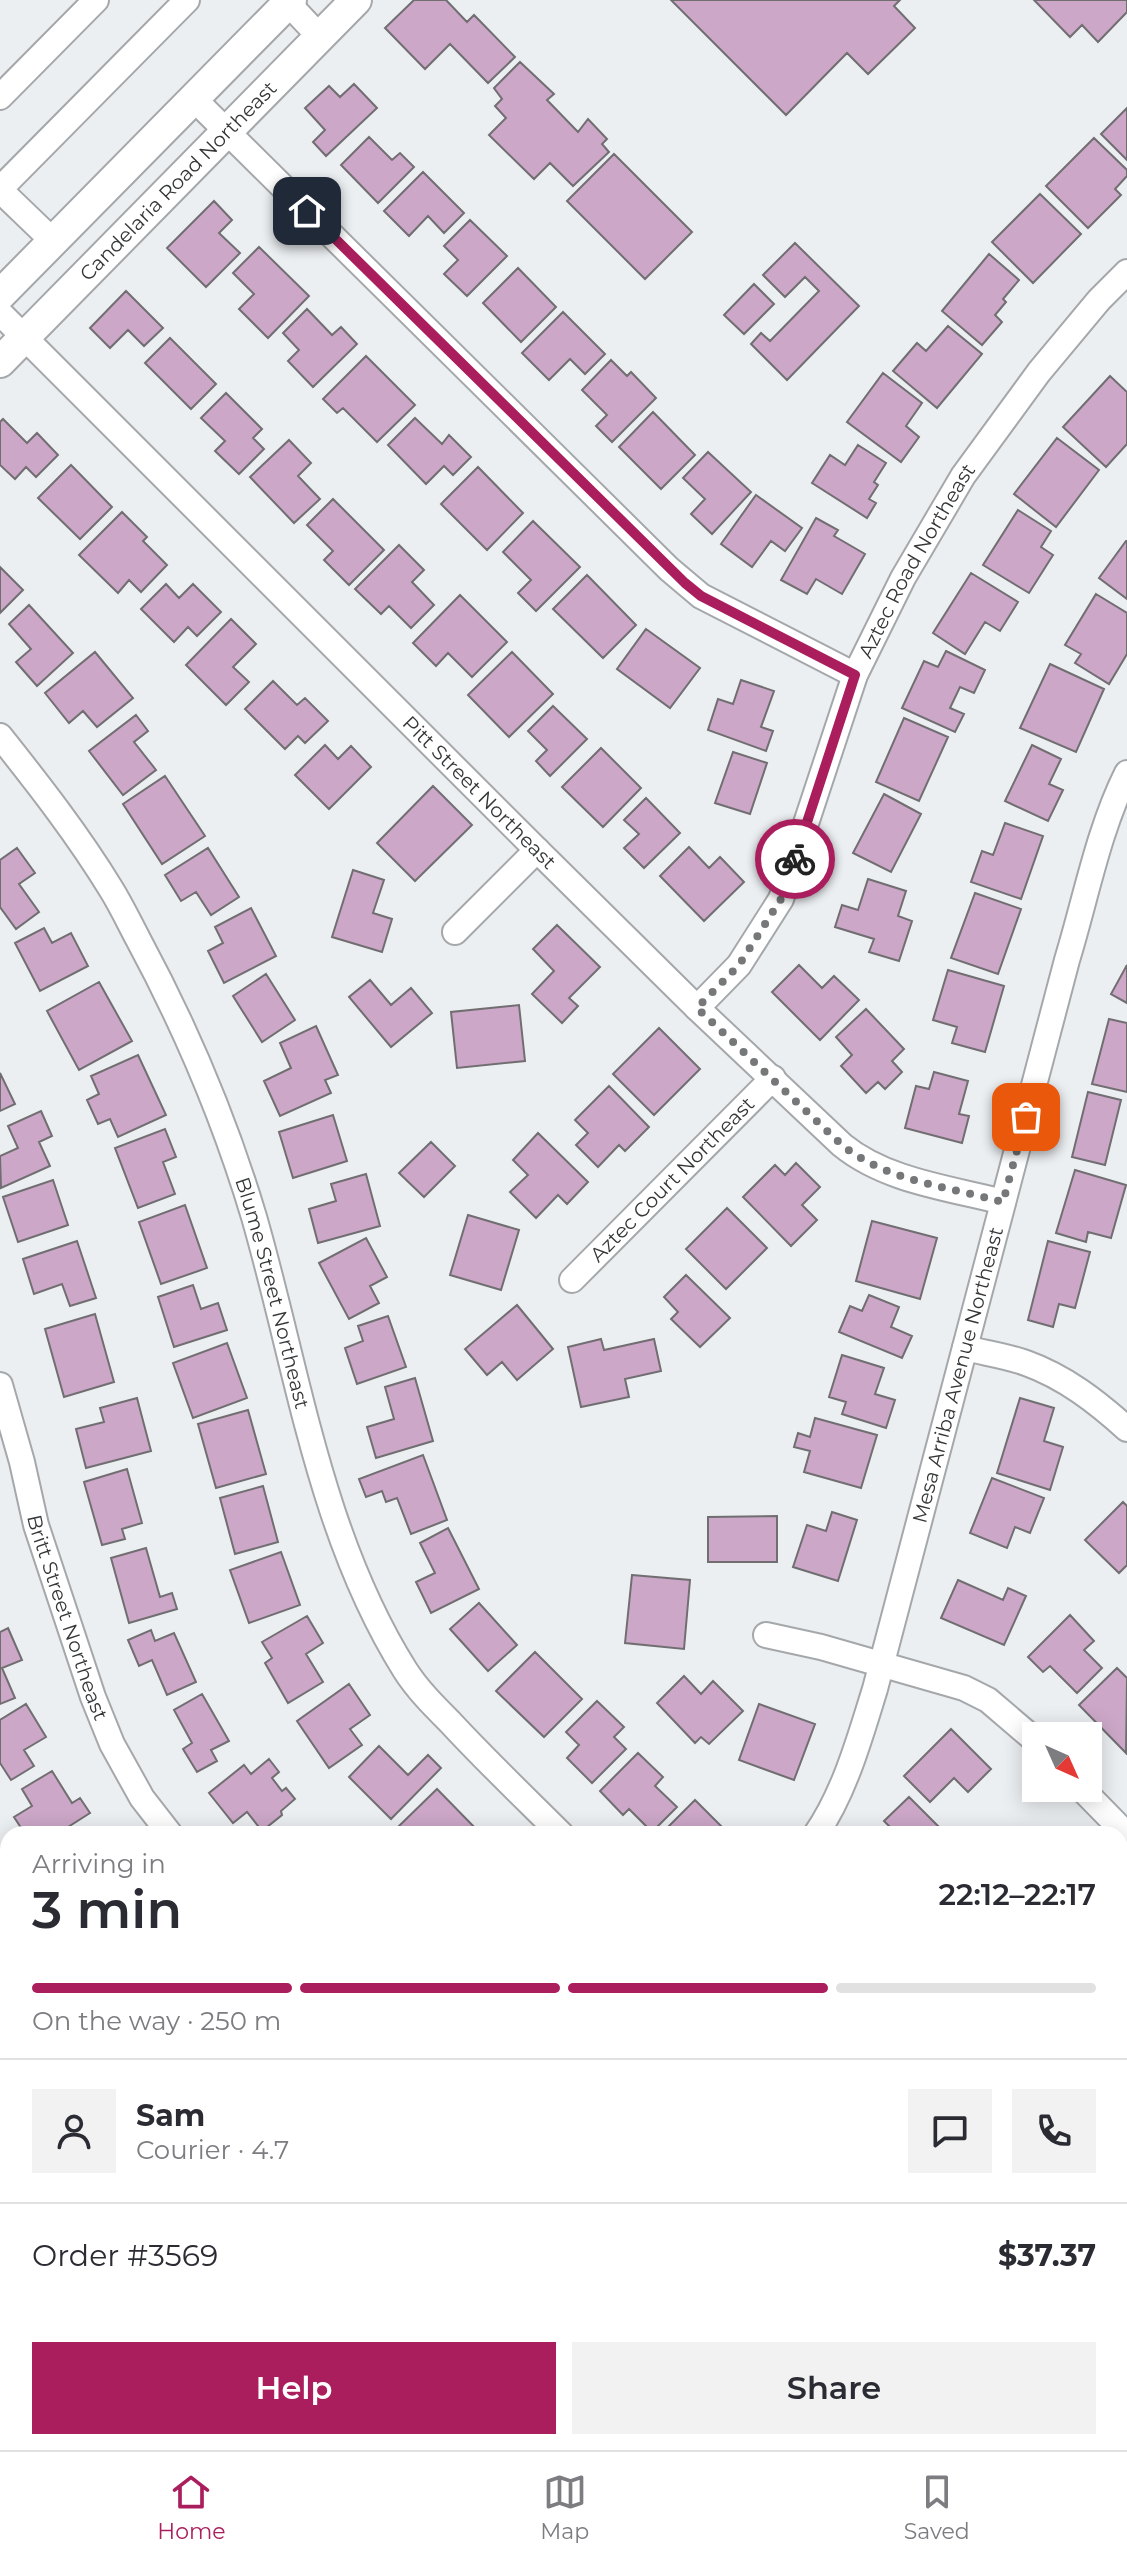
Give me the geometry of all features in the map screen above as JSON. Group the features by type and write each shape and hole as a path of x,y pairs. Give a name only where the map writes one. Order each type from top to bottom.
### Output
{"main road":[{"name":"Candelaria Road Northeast","path":"0,362 356,0"},
{"path":"0,295 288,1"}],"street":[{"path":"0,97 96,0"},
{"path":"53,241 0,190 187,0"},
{"path":"288,1 320,37"},
{"path":"193,98 669,569 701,596 855,675"},
{"name":"Aztec Road Northeast","path":"697,1008 739,965 781,899 855,675 903,578 963,476 1039,372 1099,300 1127,272"},
{"name":"Pitt Street Northeast","path":"0,313 697,1008 861,1161 881,1170 1003,1202"},
{"name":"Blume Street Northeast","path":"0,736 37,781 113,890 205,1078 223,1121 255,1222 296,1389 335,1515 377,1621 406,1672 431,1703 553,1826"},
{"name":"Mesa Arriba Avenue Northeast","path":"821,1826 845,1777 883,1664 1097,854 1127,773"},
{"path":"455,932 537,850"},
{"name":"Aztec Court Northeast","path":"572,1280 773,1078"},
{"path":"965,1348 1026,1363 1062,1380 1094,1400 1127,1429"},
{"name":"Britt Street Northeast","path":"0,1385 36,1525 93,1697 112,1744 142,1798 164,1826"},
{"path":"766,1635 964,1688 988,1700 1022,1729"},
{"path":"1095,1802 1118,1826"}],"building":[{"path":"414,0 446,0 467,22 474,15 515,57 488,83 450,44 425,69 385,28"},
{"path":"671,0 900,0 894,6 915,28 868,74 847,53 786,115"},
{"path":"1034,0 1127,0 1127,12 1098,42 1082,25 1070,37"},
{"path":"520,62 554,94 547,100 578,132 588,119 607,139 602,144 609,152 573,186 550,163 534,179 489,135 506,118 495,106 502,99 494,88"},
{"path":"354,84 377,108 326,156 313,142 325,130 305,108 329,86 340,97"},
{"path":"1127,108 1127,160 1101,134"},
{"path":"369,137 392,160 400,153 414,167 378,203 341,165"},
{"path":"1094,138 1127,170 1127,176 1115,189 1121,195 1088,228 1046,186"},
{"path":"614,154 692,232 645,279 567,201"},
{"path":"423,172 464,213 444,233 428,216 409,236 384,211"},
{"path":"1040,194 1081,234 1033,283 992,242"},
{"path":"214,201 232,220 219,233 240,253 206,287 167,248"},
{"path":"470,220 507,256 467,296 444,274 458,260 444,246"},
{"path":"795,243 859,306 787,380 751,344 761,333 770,341 819,291 805,277 785,297 763,275"},
{"path":"259,247 309,296 268,338 239,309 254,294 233,273"},
{"path":"989,254 1019,280 1003,299 1006,302 995,315 1002,322 982,345 942,311"},
{"path":"518,268 556,307 521,342 483,303"},
{"path":"754,284 774,304 744,334 724,315"},
{"path":"126,291 163,328 144,346 128,330 110,348 90,328"},
{"path":"307,309 332,335 341,327 357,344 313,387 288,361 299,350 283,333"},
{"path":"563,312 605,354 585,374 570,359 549,380 522,353"},
{"path":"948,326 982,354 937,408 893,371 917,343 926,351"},
{"path":"170,338 216,384 191,409 145,363"},
{"path":"366,356 415,405 377,442 343,408 337,413 323,399"},
{"path":"611,360 627,376 631,372 656,398 612,442 596,426 607,415 582,390"},
{"path":"883,373 922,403 906,426 919,437 901,462 847,422"},
{"path":"1110,376 1127,392 1127,444 1106,467 1063,427"},
{"path":"226,393 262,429 253,438 264,449 239,474 215,451 225,441 201,418"},
{"path":"653,412 695,455 661,489 619,447"},
{"path":"415,418 442,444 449,435 471,457 453,475 444,466 426,484 388,445"},
{"path":"3,419 27,443 37,433 58,455 36,477 26,467 15,479 0,465 0,422"},
{"path":"1057,438 1099,470 1056,527 1014,494"},
{"path":"289,440 311,463 298,476 320,499 294,523 250,477"},
{"path":"858,445 886,463 874,482 878,485 869,499 876,503 867,518 812,483 830,455 845,465"},
{"path":"708,452 751,492 712,534 691,514 705,499 683,478"},
{"path":"71,465 112,507 80,539 38,498"},
{"path":"478,467 523,513 487,550 441,504"},
{"path":"756,495 802,528 785,551 771,541 752,567 721,544"},
{"path":"333,499 384,550 349,585 324,560 333,551 307,525"},
{"path":"1018,510 1051,531 1041,547 1053,555 1029,593 983,565"},
{"path":"122,512 147,537 143,541 167,565 141,592 129,580 118,593 79,555"},
{"path":"816,518 838,530 834,536 865,554 842,594 816,579 807,594 781,580"},
{"path":"533,521 580,567 536,611 518,593 531,580 503,552"},
{"path":"1127,541 1127,599 1099,578"},
{"path":"399,545 424,570 412,582 434,605 411,628 389,606 381,614 355,589"},
{"path":"0,567 23,590 0,613"},
{"path":"971,573 1018,602 1000,631 985,622 965,654 933,633"},
{"path":"587,575 636,625 603,658 553,609"},
{"path":"166,584 179,598 193,584 221,612 197,636 188,627 174,642 141,609"},
{"path":"1096,594 1127,613 1127,654 1109,684 1075,663 1081,654 1065,645"},
{"path":"460,595 507,642 472,677 448,653 436,666 413,643"},
{"path":"29,605 73,653 37,686 16,662 31,649 9,624"},
{"path":"231,619 256,644 233,667 249,682 226,705 186,665"},
{"path":"646,629 700,668 670,708 617,669"},
{"path":"946,651 985,670 974,693 960,687 950,708 964,714 955,732 902,708 924,661 938,667"},
{"path":"95,652 133,698 97,727 83,711 69,723 45,693"},
{"path":"512,652 553,694 509,737 468,695"},
{"path":"1050,664 1104,689 1076,752 1020,728"},
{"path":"741,680 774,691 761,727 773,731 766,751 708,730 718,699 733,704"},
{"path":"273,681 297,705 305,698 328,721 305,743 298,736 285,749 245,709"},
{"path":"553,706 587,739 550,776 536,761 547,750 528,731"},
{"path":"136,715 148,731 134,742 156,770 123,795 89,751"},
{"path":"904,718 948,737 919,801 876,782"},
{"path":"325,745 338,759 351,746 371,767 329,809 295,775"},
{"path":"1032,745 1061,759 1049,784 1063,790 1048,821 1005,801"},
{"path":"601,748 641,788 603,827 562,787"},
{"path":"733,752 767,763 750,814 715,803"},
{"path":"165,776 205,836 162,864 123,804"},
{"path":"433,786 472,825 415,881 377,843"},
{"path":"884,794 921,814 891,872 853,853"},
{"path":"646,798 680,833 644,868 624,848 639,834 624,820"},
{"path":"1005,823 1043,836 1021,899 971,882 982,851 993,855"},
{"path":"689,847 709,868 720,857 744,882 704,921 660,876"},
{"path":"17,848 35,873 19,884 39,912 16,929 0,907 0,860"},
{"path":"208,848 239,897 211,915 196,892 181,901 165,875"},
{"path":"353,870 384,880 373,913 392,919 382,952 332,937"},
{"path":"868,879 906,891 898,916 912,921 899,961 869,952 874,939 835,927 842,905 858,910"},
{"path":"975,893 1021,909 998,974 951,958"},
{"path":"251,908 276,956 224,983 208,951 223,943 215,927"},
{"path":"557,925 600,967 569,998 578,1006 562,1023 532,994 554,971 533,949"},
{"path":"44,928 52,943 71,933 88,966 40,991 15,943"},
{"path":"799,965 822,988 834,976 859,1000 820,1040 772,992"},
{"path":"1127,965 1127,1003 1111,994"},
{"path":"948,970 1004,986 985,1052 952,1043 957,1027 933,1020"},
{"path":"266,974 295,1020 262,1042 233,996"},
{"path":"370,980 391,1005 411,988 432,1013 391,1047 349,997"},
{"path":"99,982 132,1041 79,1070 47,1011"},
{"path":"519,1005 525,1061 457,1068 451,1012"},
{"path":"866,1009 904,1049 892,1061 902,1072 885,1089 878,1082 866,1093 841,1066 852,1055 836,1037"},
{"path":"1109,1019 1127,1023 1127,1092 1092,1084"},
{"path":"316,1026 338,1075 325,1080 331,1093 280,1116 264,1081 291,1068 280,1043"},
{"path":"659,1028 700,1069 654,1115 613,1074"},
{"path":"138,1055 166,1115 118,1137 110,1119 98,1124 87,1100 99,1094 91,1076"},
{"path":"934,1072 968,1081 959,1114 969,1116 962,1143 905,1128 916,1086 929,1089"},
{"path":"0,1073 15,1104 0,1111"},
{"path":"609,1086 649,1127 625,1151 619,1145 598,1167 576,1145 588,1133 575,1120"},
{"path":"1088,1092 1121,1100 1105,1165 1072,1157"},
{"path":"41,1111 52,1136 39,1142 50,1166 1,1188 0,1156 18,1148 8,1126"},
{"path":"333,1115 347,1161 293,1178 279,1132"},
{"path":"165,1129 176,1157 163,1162 175,1194 138,1208 115,1148"},
{"path":"538,1133 588,1182 567,1204 558,1195 536,1218 510,1192 528,1175 513,1160"},
{"path":"431,1142 455,1166 424,1197 399,1173"},
{"path":"796,1163 820,1187 802,1205 817,1220 791,1246 743,1197 775,1165 785,1175"},
{"path":"1075,1170 1126,1185 1111,1238 1088,1232 1086,1242 1056,1233"},
{"path":"366,1174 380,1226 318,1243 309,1209 336,1201 331,1184"},
{"path":"53,1180 68,1225 18,1242 3,1197"},
{"path":"185,1205 207,1268 161,1284 139,1222"},
{"path":"727,1208 767,1248 726,1289 686,1249"},
{"path":"468,1215 519,1230 501,1290 450,1275"},
{"path":"872,1221 937,1238 920,1299 856,1281"},
{"path":"366,1238 387,1277 370,1286 379,1303 349,1319 319,1263"},
{"path":"77,1241 96,1298 70,1306 62,1284 34,1294 23,1259"},
{"path":"1048,1241 1090,1252 1075,1308 1059,1304 1053,1327 1028,1320"},
{"path":"686,1275 730,1318 700,1347 671,1319 678,1312 664,1297"},
{"path":"193,1285 201,1309 218,1303 227,1330 174,1347 158,1297"},
{"path":"869,1295 899,1307 891,1327 912,1336 902,1358 839,1332 850,1306 862,1311"},
{"path":"517,1305 553,1349 517,1380 502,1362 487,1375 465,1349"},
{"path":"95,1314 114,1382 64,1397 45,1329"},
{"path":"388,1316 406,1367 357,1384 345,1348 363,1341 358,1326"},
{"path":"601,1339 604,1350 654,1339 661,1371 625,1379 629,1397 581,1407 568,1347"},
{"path":"227,1343 247,1398 193,1418 173,1363"},
{"path":"842,1355 884,1368 875,1394 895,1400 886,1428 842,1414 846,1402 829,1397"},
{"path":"415,1378 433,1441 376,1458 367,1427 394,1419 385,1387"},
{"path":"137,1398 151,1451 86,1468 76,1429 104,1422 100,1408"},
{"path":"1020,1398 1054,1408 1044,1441 1063,1447 1050,1490 997,1473"},
{"path":"248,1410 266,1474 216,1488 198,1424"},
{"path":"815,1418 877,1435 861,1488 804,1472 810,1451 794,1447 798,1433 810,1437"},
{"path":"423,1455 447,1520 411,1534 397,1498 386,1502 382,1491 366,1497 359,1479"},
{"path":"127,1469 142,1523 122,1529 125,1539 102,1545 84,1482"},
{"path":"992,1478 1044,1498 1030,1533 1015,1527 1007,1548 970,1533"},
{"path":"263,1486 278,1542 235,1554 220,1498"},
{"path":"1123,1502 1127,1506 1127,1565 1119,1573 1085,1540"},
{"path":"832,1512 857,1520 838,1581 793,1567 807,1525 826,1531"},
{"path":"777,1516 777,1562 708,1562 708,1517"},
{"path":"448,1528 479,1589 431,1613 416,1582 435,1573 420,1543"},
{"path":"146,1548 160,1597 172,1593 177,1609 129,1623 111,1558"},
{"path":"281,1552 300,1605 249,1623 230,1570"},
{"path":"632,1575 690,1580 684,1649 625,1643"},
{"path":"958,1580 1003,1600 1008,1588 1026,1596 1004,1645 941,1618"},
{"path":"479,1603 517,1645 488,1671 450,1629"},
{"path":"1070,1615 1094,1641 1084,1650 1102,1668 1077,1693 1050,1666 1043,1672 1028,1657"},
{"path":"307,1616 323,1643 306,1654 323,1682 288,1703 265,1663 272,1658 262,1642"},
{"path":"8,1628 22,1660 2,1668 15,1698 0,1704 0,1632"},
{"path":"151,1630 155,1641 174,1633 196,1682 167,1695 152,1660 139,1666 128,1640"},
{"path":"535,1652 582,1699 544,1737 496,1691"},
{"path":"1117,1668 1127,1678 1126,1753 1102,1728 1102,1722 1096,1722 1079,1705"},
{"path":"684,1676 701,1694 713,1681 743,1711 709,1744 701,1737 695,1743 657,1703"},
{"path":"349,1684 370,1715 350,1729 362,1745 329,1768 297,1721"},
{"path":"202,1694 229,1741 211,1750 217,1761 197,1772 183,1749 192,1743 174,1710"},
{"path":"597,1701 624,1727 614,1737 626,1749 592,1783 567,1758 579,1745 566,1732"},
{"path":"26,1704 46,1737 24,1750 34,1766 11,1780 0,1763 0,1720"},
{"path":"759,1704 815,1724 794,1780 739,1760"},
{"path":"951,1729 991,1769 968,1792 954,1778 930,1802 904,1776"},
{"path":"379,1746 408,1775 428,1755 441,1768 391,1819 349,1777"},
{"path":"638,1753 663,1777 655,1786 677,1807 658,1826 646,1826 629,1809 623,1815 600,1791"},
{"path":"269,1759 279,1772 272,1778 282,1791 286,1788 295,1799 268,1826 258,1826 247,1812 233,1823 209,1793 244,1765 251,1774"},
{"path":"52,1771 72,1803 80,1798 90,1813 70,1826 20,1826 14,1817 32,1806 22,1789"},
{"path":"437,1789 473,1826 399,1826"},
{"path":"909,1797 938,1826 889,1826 884,1821"},
{"path":"695,1800 721,1826 669,1826"}],"way so far":[{"path":"795,859 781,899 739,965 697,1008 842,1145 861,1161 881,1170 1003,1202 1026,1117"}],"route":[{"path":"307,211 685,583 701,596 855,675 795,859"}]}
